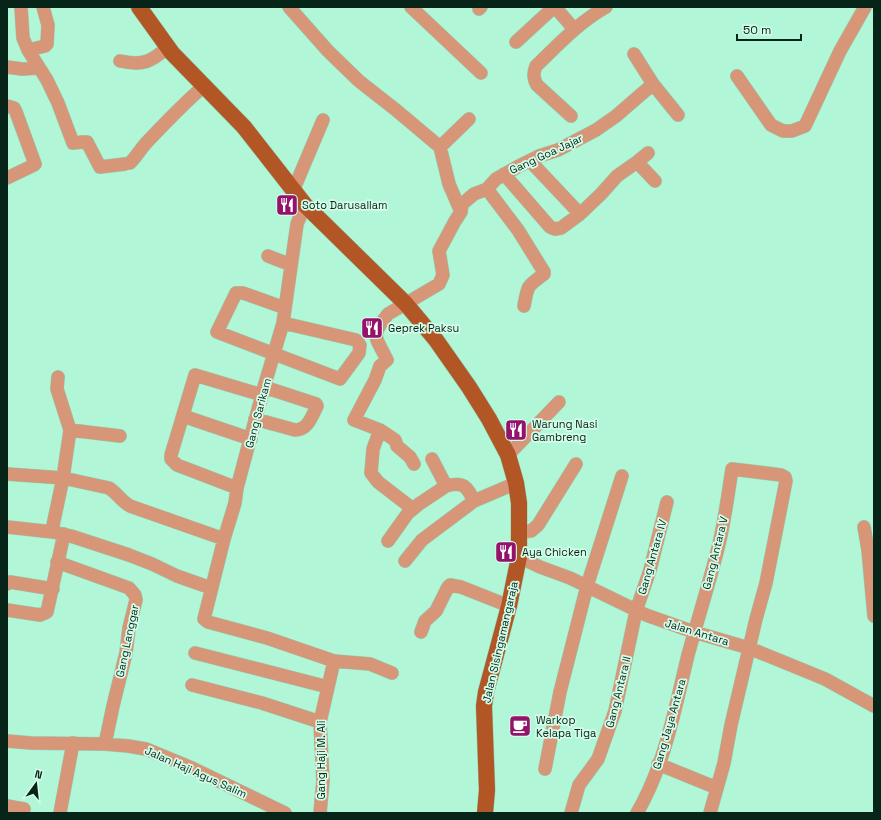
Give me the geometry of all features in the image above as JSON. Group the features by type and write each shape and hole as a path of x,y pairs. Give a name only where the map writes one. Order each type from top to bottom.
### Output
{"main road":[{"name":"Jalan Sisingamangaraja","path":"139,7 170,50 244,127 305,205 401,300 436,340 462,376 489,419 508,455 516,483 519,503 519,557 509,606 488,682 484,706 486,790 485,813"}],"street":[{"path":"21,7 24,38 28,50 47,80 58,103 73,143 87,142 100,167 127,163 167,120 204,86"},
{"path":"28,50 45,46 47,44 48,25 43,7"},
{"path":"289,7 323,45 359,81 440,147 449,184 461,212"},
{"path":"411,7 481,73"},
{"path":"516,42 554,7 574,29"},
{"path":"571,116 537,85 534,78 534,71 536,66 574,29 606,7"},
{"path":"737,76 771,125 784,131 792,131 805,126 840,51 865,7"},
{"path":"120,61 140,63 153,59 170,50"},
{"path":"634,54 653,84 678,115"},
{"path":"7,67 22,69 39,68"},
{"name":"Gang Goa Jajar","path":"401,300 433,288 439,284 442,279 443,270 439,251 461,212 462,204 474,194 487,189 496,179 504,174 538,156 558,150 596,130 616,116 653,84"},
{"path":"7,106 14,108 16,112 35,164 7,178"},
{"path":"440,147 469,119"},
{"path":"293,191 321,124"},
{"path":"504,174 550,227 561,228 580,214 617,176 648,153"},
{"path":"530,161 580,214"},
{"path":"637,162 655,181"},
{"path":"487,189 518,230 544,272 544,274 528,286 524,306"},
{"name":"Gang Sarikam","path":"305,205 297,224 283,323 236,488 235,503 224,539 204,619 208,622 267,638 334,661"},
{"path":"268,256 291,265"},
{"path":"283,323 356,340 359,343 359,353 340,378 217,332 236,293 243,293 285,308"},
{"path":"401,300 388,314 376,333 375,338 385,356 375,380 354,420 380,430 395,440 397,446 410,457 414,464"},
{"path":"236,488 177,465 171,459 195,375 316,404 317,406 307,426 299,430 255,419"},
{"path":"58,377 57,389 70,430 63,478 51,527 58,533"},
{"path":"508,455 559,402"},
{"path":"183,416 251,439"},
{"path":"70,430 120,436"},
{"path":"380,430 373,449 371,473 378,482 413,509"},
{"path":"432,459 446,486"},
{"path":"520,532 531,531 538,525 576,464"},
{"name":"Gang Antara V","path":"694,632 719,543 733,469 781,475 786,481 766,583 749,648"},
{"path":"7,474 63,478 109,488 115,492 122,501 130,506 224,539"},
{"path":"545,769 560,692 587,586 622,476"},
{"path":"405,561 422,540 474,501 516,483"},
{"path":"388,542 408,513 446,486 459,484 465,486 474,501"},
{"name":"Gang Antara IV","path":"636,611 650,570 667,502"},
{"path":"864,527 871,550 874,616"},
{"path":"7,528 58,533 129,555 211,588"},
{"path":"7,610 40,615 45,614 49,609 57,562 58,533"},
{"name":"Jalan Antara","path":"519,557 587,586 636,611 694,632 749,648 825,679 874,706"},
{"name":"Gang Langgar","path":"57,562 129,588 135,595 136,600 128,633 126,653 105,744"},
{"path":"7,584 10,582 53,589"},
{"path":"423,626 436,611 450,585 461,587 509,606"},
{"name":"Gang Antara II","path":"572,813 578,785 598,759 615,711 636,611"},
{"name":"Gang Jaya Antara","path":"637,813 648,793 667,740 694,632"},
{"path":"710,813 724,763 749,648"},
{"path":"195,653 328,687"},
{"path":"334,661 370,664 392,673"},
{"name":"Gang Haji M. Ali","path":"320,813 323,781 320,722 334,661"},
{"path":"192,685 262,703 320,722"},
{"name":"Jalan Haji Agus Salim","path":"7,741 105,744 132,746 146,749 192,768 285,813"},
{"path":"60,813 73,743"},
{"path":"658,764 717,788"},
{"path":"7,806 24,810"}],"place":[{"name":"Soto Darusallam","path":"287,205"},
{"name":"Geprek Paksu","path":"372,328"},
{"name":"Warung Nasi Gambreng","path":"516,430"},
{"name":"Aya Chicken","path":"506,552"},
{"name":"Warkop Kelapa Tiga","path":"520,726"}]}
